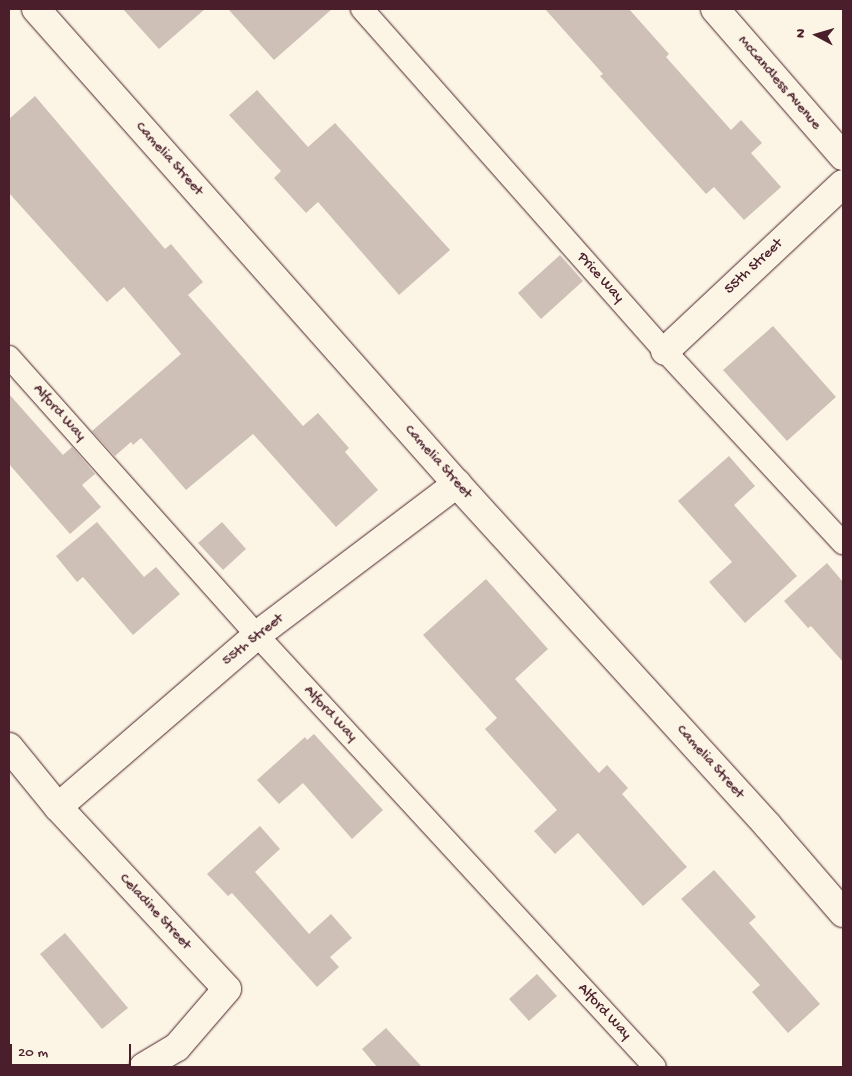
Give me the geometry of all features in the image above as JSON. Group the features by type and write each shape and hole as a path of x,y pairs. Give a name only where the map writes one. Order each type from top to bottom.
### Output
{"street":[{"name":"Camelia Street","path":"36,9 457,484 768,826 843,913"},
{"name":"McCandless Avenue","path":"715,9 843,156"},
{"name":"55th Street","path":"665,351 843,184"},
{"name":"55th Street","path":"58,807 257,635 457,484"},
{"name":"Celadine Street","path":"9,747 58,807 227,989 177,1046 144,1067"}],"lane":[{"name":"Price Way","path":"362,9 665,351 843,543"},
{"name":"Alford Way","path":"9,357 257,635 655,1067"}],"building":[{"path":"123,9 205,9 159,49"},
{"path":"228,9 332,9 274,60"},
{"path":"545,9 629,9 669,54 666,57 731,130 741,120 762,143 751,153 781,187 744,220 714,187 706,194 600,76 603,74"},
{"path":"257,90 308,147 335,123 450,250 399,295 318,202 306,213 274,178 281,171 229,115"},
{"path":"35,96 165,249 171,244 203,282 188,295 303,426 318,413 349,448 345,452 378,490 336,527 253,434 186,490 141,438 133,445 131,442 115,456 92,431 181,354 124,287 107,302 9,193 9,119"},
{"path":"560,255 583,281 541,319 518,293"},
{"path":"773,326 836,397 787,441 723,370"},
{"path":"9,394 63,455 72,447 95,474 82,485 101,507 70,534 9,464"},
{"path":"729,456 755,486 734,505 797,576 745,623 709,582 732,562 678,501"},
{"path":"97,522 144,577 156,567 180,594 133,635 83,577 77,582 56,556"},
{"path":"222,522 246,549 223,570 198,543"},
{"path":"827,563 843,582 843,662 811,626 808,628 784,601"},
{"path":"486,579 548,649 515,679 599,773 607,765 628,788 622,794 687,867 643,906 578,833 555,854 534,831 557,810 485,729 497,718 423,635"},
{"path":"314,734 383,810 352,839 303,783 279,804 257,780 305,737 307,740"},
{"path":"260,826 280,849 255,872 309,934 331,914 352,938 330,957 339,967 317,987 232,893 228,896 207,874"},
{"path":"714,870 756,917 749,923 820,1004 788,1033 752,992 760,985 681,899"},
{"path":"65,933 128,1008 102,1029 40,954"},
{"path":"537,974 557,996 529,1021 509,999"},
{"path":"386,1028 422,1067 377,1067 362,1049"}]}
